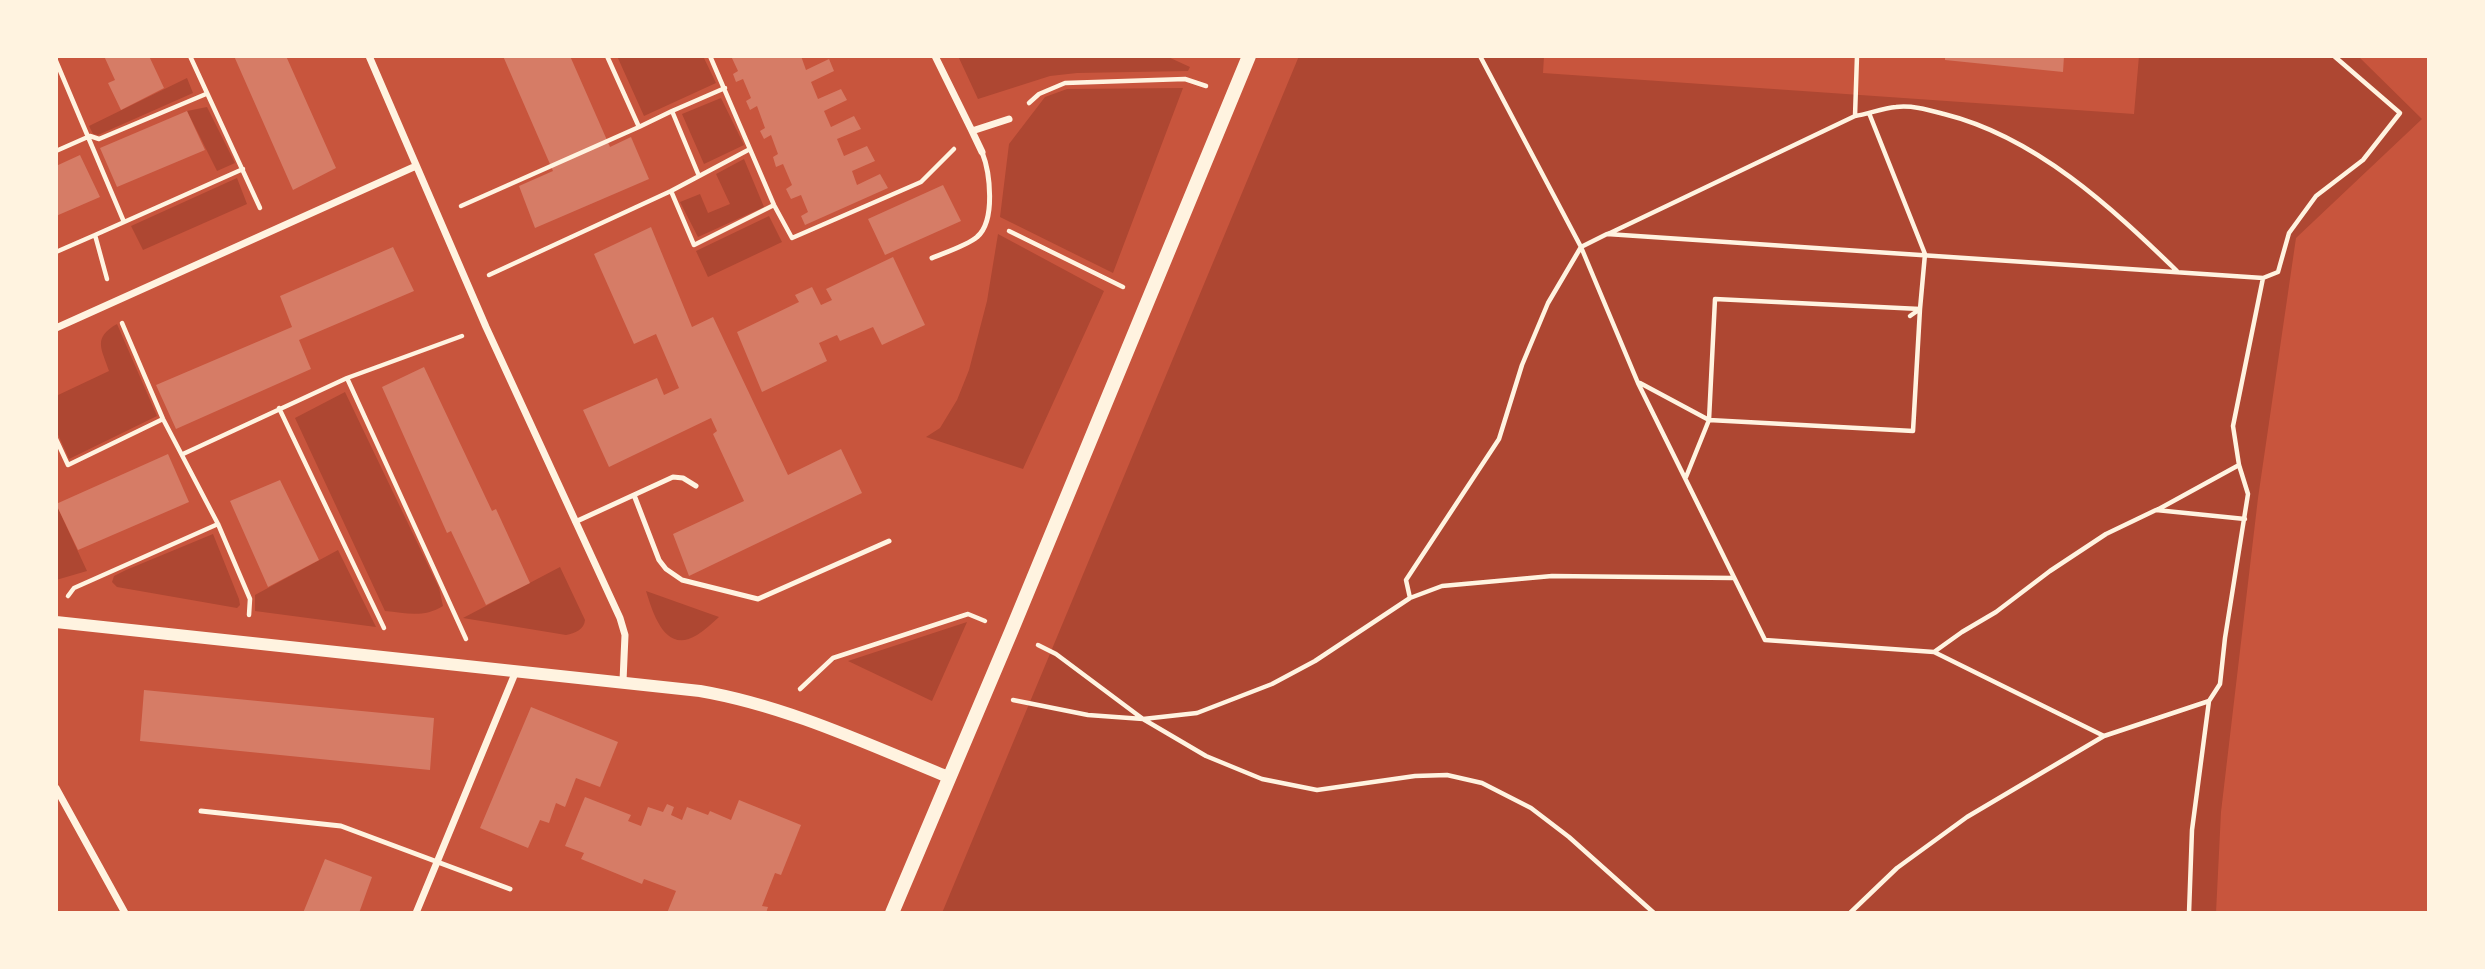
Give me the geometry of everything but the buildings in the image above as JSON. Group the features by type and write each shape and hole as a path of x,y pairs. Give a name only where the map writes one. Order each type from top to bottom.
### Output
{"main road":[{"path":"892,913 1249,56"}],"street":[{"path":"369,56 440,215 486,327 620,618 625,635 622,681"},
{"path":"936,56 982,152"},
{"path":"972,131 1009,119"},
{"path":"56,328 416,166"},
{"path":"56,622 622,681 727,696 778,709 948,777"},
{"path":"416,913 516,671"},
{"path":"56,788 125,913"}],"lane":[{"path":"932,258 977,237 984,227 990,195 989,170 982,152"},
{"path":"575,522 673,477 683,478 695,486"},
{"path":"634,495 659,559 666,569 682,580 758,599 889,541"},
{"path":"201,811 341,826 510,889"}],"path":[{"path":"190,56 271,230"},
{"path":"607,56 639,127"},
{"path":"710,56 774,205 792,239 920,181 972,131"},
{"path":"1480,56 1581,247 1638,383 1765,640 1934,652 2105,736"},
{"path":"1855,116 1857,56"},
{"path":"1607,234 2263,278 2277,272 2289,233 2316,196 2363,160 2400,113 2334,56"},
{"path":"56,61 90,136 124,222"},
{"path":"1009,119 1039,94 1065,83 1185,79 1232,96"},
{"path":"440,215 725,88"},
{"path":"56,151 90,136 99,139 206,94"},
{"path":"1410,598 1406,580 1499,439 1522,365 1548,303 1581,247 1855,116 1896,107 1924,109 1964,119 2003,134 2056,168 2125,220 2178,272"},
{"path":"672,111 699,176"},
{"path":"1638,383 1709,419 1913,431 1925,254 1869,113"},
{"path":"469,284 671,191 750,149"},
{"path":"56,252 243,169"},
{"path":"671,191 694,245 774,205"},
{"path":"986,220 1149,298"},
{"path":"94,235 114,304 163,419 218,524 250,599 248,644"},
{"path":"2189,913 2192,830 2209,701 2220,684 2248,494 2239,465 2232,426 2263,278"},
{"path":"1686,477 1709,419 1715,299 1920,309"},
{"path":"1910,316 1920,309"},
{"path":"183,454 347,378 486,327"},
{"path":"347,378 479,666"},
{"path":"279,408 399,659"},
{"path":"56,439 68,465 163,419"},
{"path":"1934,652 2106,534 2239,465"},
{"path":"2156,510 2245,519"},
{"path":"65,599 74,588 218,524"},
{"path":"985,693 1088,715 1143,719 1197,713 1272,684 1315,661 1410,598 1442,586 1552,576 1733,578"},
{"path":"778,709 833,659 968,614 1056,654 1143,719 1206,756 1262,779 1317,790 1415,776 1447,775 1482,783 1531,808 1569,837 1654,913"},
{"path":"1850,913 1897,868 1967,817 2105,736 2209,701"}],"shaded area":[{"path":"617,56 703,56 716,83 644,116"},
{"path":"958,56 1166,56 1190,67 1188,71 1050,76 978,99"},
{"path":"1299,56 1544,56 1543,73 2134,114 2139,56 2358,56 2422,119 2296,238 2258,498 2221,812 2216,913 942,913"},
{"path":"187,78 193,93 98,135 93,134 89,126"},
{"path":"1183,88 1113,273 1000,217 1009,144 1045,97 1067,89"},
{"path":"721,98 744,145 704,164 682,114"},
{"path":"207,107 235,163 217,171 187,111"},
{"path":"744,159 764,207 698,237 680,202 700,194 708,213 730,204 716,174"},
{"path":"237,178 247,204 143,250 131,226"},
{"path":"769,216 782,242 708,277 696,251"},
{"path":"998,234 1104,291 1023,469 926,437 940,428 957,400 969,370 987,301"},
{"path":"117,324 157,416 69,459 56,430 56,396 109,371 101,344 104,334"},
{"path":"345,392 439,588 443,606 436,610 415,614 385,611 295,418"},
{"path":"56,504 87,571 56,580"},
{"path":"213,534 239,599 240,605 237,608 117,587 112,582 114,576 126,570"},
{"path":"338,550 376,627 255,611 255,595"},
{"path":"560,567 585,620 581,629 576,632 566,635 463,618"},
{"path":"646,591 719,617 697,635 686,640 677,640 662,629"},
{"path":"967,622 932,701 848,661"}]}
